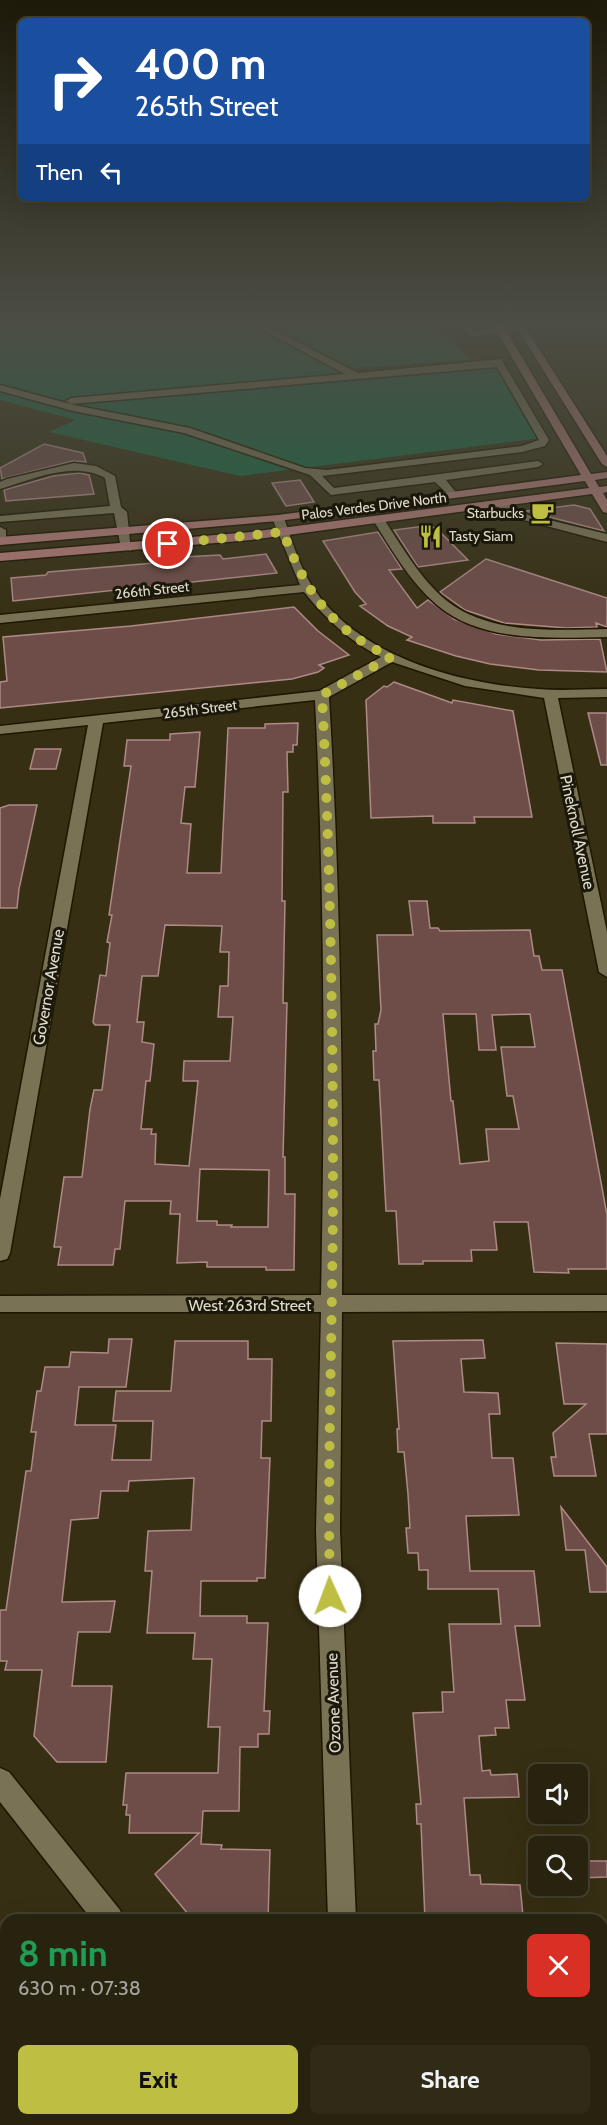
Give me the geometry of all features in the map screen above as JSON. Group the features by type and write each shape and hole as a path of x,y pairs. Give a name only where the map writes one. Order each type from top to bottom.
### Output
{"main road":[{"path":"557,424 588,477 602,490 607,510"},
{"path":"582,424 607,464"},
{"name":"Palos Verdes Drive North","path":"0,541 124,533 278,518 607,475"},
{"name":"Palos Verdes Drive North","path":"0,557 127,548 283,532 602,490"}],"street":[{"path":"158,424 186,430 313,472 349,472 541,444 544,441 534,424"},
{"path":"313,472 331,492 538,465"},
{"path":"0,486 15,478 36,477 58,468 97,469 110,476 116,510"},
{"path":"438,478 452,495"},
{"path":"500,504 524,517 607,538"},
{"path":"0,519 116,510 121,512 127,548"},
{"path":"278,518 308,588 341,625 372,648 446,677 476,684 526,693 607,693"},
{"path":"379,520 426,585 444,604 466,617 504,628 543,633 607,633"},
{"path":"0,530 0,541"},
{"name":"266th Street","path":"0,619 308,588"},
{"name":"265th Street","path":"0,730 322,695 391,657"},
{"name":"Pineknoll Avenue","path":"550,693 607,972"},
{"name":"Ozone Avenue","path":"322,695 329,824 332,1305 328,1530 342,1914"},
{"name":"Governor Avenue","path":"0,1253 96,721"},
{"name":"West 263rd Street","path":"0,1304 607,1304"},
{"path":"0,1781 105,1914"}],"green space":[{"path":"67,424 533,424 541,438 240,476 49,432"}],"building":[{"path":"44,444 83,453 86,462 73,461 2,479 0,468"},
{"path":"80,473 89,475 94,494 6,501 4,490 53,476"},
{"path":"300,480 314,502 286,506 272,483"},
{"path":"574,505 590,509 604,531 526,511"},
{"path":"425,526 436,528 468,560 418,567 394,530"},
{"path":"378,532 402,569 389,570 417,608 428,600 454,619 496,634 541,640 600,639 607,672 539,670 490,664 407,640 412,637 388,626 360,606 366,604 355,592 323,541"},
{"path":"266,554 277,573 13,601 11,578 46,575 48,572 166,562 165,558 220,555 223,559"},
{"path":"486,559 607,598 607,627 596,623 597,627 566,628 504,623 465,610 440,592"},
{"path":"294,607 318,631 349,655 319,665 324,668 318,672 292,679 0,708 0,682 7,681 3,637 131,626"},
{"path":"394,682 452,703 453,700 513,711 532,817 474,817 475,823 433,823 433,816 371,818 366,700 384,686 387,687"},
{"path":"588,713 607,713 607,765 601,765"},
{"path":"298,723 297,745 293,745 293,752 287,752 288,792 283,792 282,901 285,901 283,1003 287,1003 283,1157 285,1157 285,1194 295,1194 294,1270 266,1270 266,1267 207,1267 207,1262 177,1263 180,1214 170,1214 171,1201 125,1201 120,1249 115,1249 113,1265 58,1265 61,1247 54,1247 64,1177 82,1177 94,1090 102,1090 110,1025 95,1025 93,1022 100,975 106,976 110,943 107,942 112,915 109,915 131,766 124,766 127,740 170,740 170,734 200,732 195,787 185,787 181,823 191,824 187,873 221,873 228,728 265,728 265,724","holes":["165,925 222,926 220,952 229,952 228,986 220,986 218,1017 233,1017 230,1061 184,1061 183,1081 198,1081 189,1166 155,1164 156,1134 151,1134 152,1129 141,1129 146,1081 150,1081 154,1044 142,1042 144,1022 137,1022 142,976 158,976","200,1169 269,1170 268,1227 231,1227 232,1225 217,1225 217,1221 197,1221"]},
{"path":"35,749 61,749 56,769 30,769"},
{"path":"9,805 37,805 17,908 0,908 0,808"},
{"path":"409,901 427,901 430,928 438,928 440,931 530,930 534,956 539,956 542,970 562,970 607,1215 607,1269 568,1269 569,1273 534,1272 528,1222 494,1222 497,1250 471,1250 472,1261 423,1261 423,1264 399,1264 396,1211 386,1211 379,1080 374,1080 375,1024 378,1024 381,1010 377,935 413,935","holes":["443,1014 476,1014 479,1050 496,1050 492,1015 530,1014 535,1047 501,1047 507,1096 513,1096 519,1129 486,1129 489,1161 460,1164 453,1101 451,1101"]},
{"path":"109,1339 132,1339 126,1387 79,1387 75,1425 116,1425 112,1460 151,1460 153,1421 113,1421 116,1391 171,1391 175,1341 248,1341 248,1359 272,1359 271,1421 262,1421 261,1458 270,1458 265,1578 257,1578 257,1581 201,1581 200,1616 247,1616 247,1623 268,1623 264,1711 270,1711 269,1734 258,1734 258,1747 240,1747 239,1811 203,1811 201,1844 222,1845 221,1849 270,1850 268,1914 188,1914 155,1874 199,1833 129,1833 130,1815 126,1815 127,1805 123,1805 126,1773 218,1773 220,1727 208,1727 212,1659 193,1659 195,1633 147,1633 152,1571 145,1571 148,1531 191,1530 194,1478 129,1481 128,1491 101,1491 98,1518 71,1520 62,1602 115,1601 110,1632 78,1632 72,1686 112,1686 106,1762 57,1762 34,1736 42,1670 5,1670 7,1661 0,1661 0,1610 6,1610 26,1471 31,1471 36,1432 31,1432 37,1391 41,1391 45,1367 69,1367 71,1352 108,1353"},
{"path":"483,1340 485,1358 461,1359 464,1392 498,1393 500,1414 489,1414 492,1458 513,1458 519,1515 466,1516 470,1571 534,1571 540,1626 515,1626 525,1700 506,1700 509,1728 495,1728 496,1735 479,1736 482,1771 490,1770 491,1775 517,1774 519,1797 464,1798 470,1875 480,1875 481,1884 520,1885 523,1914 425,1914 421,1824 417,1824 416,1804 421,1804 413,1713 443,1712 442,1692 454,1692 449,1624 501,1624 498,1589 428,1589 428,1570 419,1570 418,1553 408,1553 406,1528 410,1528 408,1494 404,1452 398,1452 397,1429 399,1429 393,1341"},
{"path":"556,1343 607,1344 607,1434 589,1434 596,1476 554,1476 551,1457 556,1457 553,1433 586,1404 564,1404"},
{"path":"561,1507 607,1567 607,1592 590,1592 585,1550 566,1550"},
{"path":"588,1861 607,1861 607,1877 588,1878"}],"place":[{"name":"Starbucks","path":"542,513"},
{"name":"Tasty Siam","path":"431,536"}],"route":[{"path":"168,544 283,532 308,588 326,610 341,625 372,648 391,657 377,667 322,695 329,824 333,1178 328,1530 330,1596"}]}
